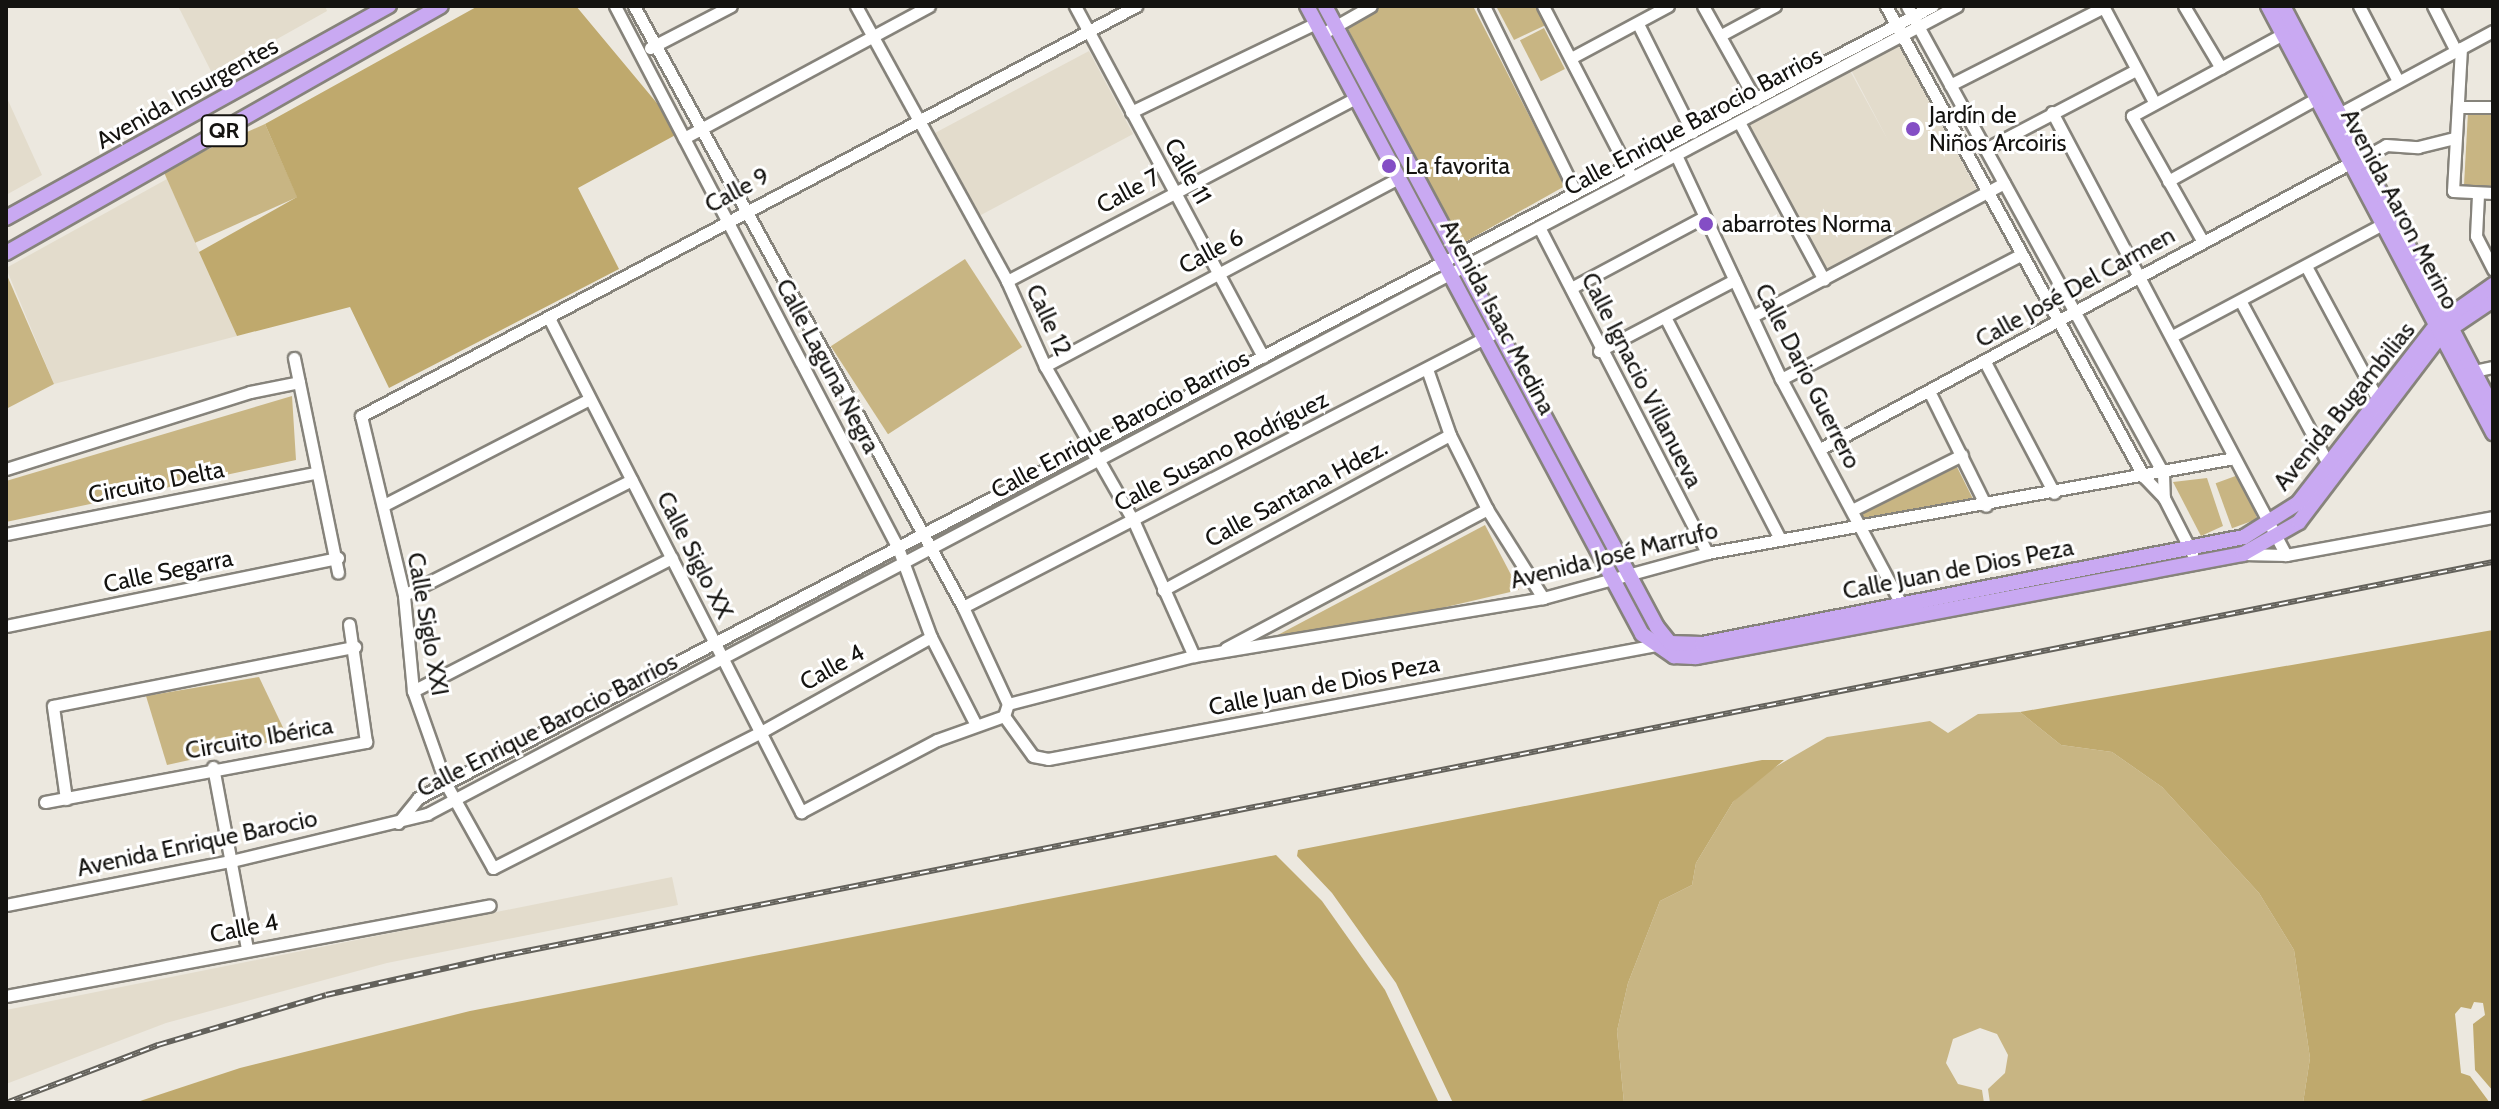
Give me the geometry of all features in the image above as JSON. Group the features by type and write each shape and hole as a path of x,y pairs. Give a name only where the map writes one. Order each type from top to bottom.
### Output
{"main road":[{"name":"Avenida Insurgentes","path":"6,218 389,6"},
{"name":"Avenida Insurgentes","path":"6,253 441,6"},
{"name":"Avenida Isaac Medina","path":"1307,6 1325,28 1461,261 1525,414 1642,634 1663,644"},
{"name":"Avenida Isaac Medina","path":"1325,6 1325,28 1356,98 1447,268 1539,406 1663,644"},
{"name":"Avenida Aaron Merino","path":"2268,6 2317,98 2334,117"},
{"name":"Avenida Aaron Merino","path":"2283,6 2334,117 2443,326 2493,433"},
{"path":"323,43 337,66"},
{"name":"Avenida Aaron Merino","path":"2357,160 2383,224 2493,407"},
{"name":"Avenida Bugambilias","path":"2333,470 2378,400 2443,326 2493,285"},
{"name":"Avenida Bugambilias","path":"2272,532 2333,470 2443,326 2493,300"},
{"name":"Calle Juan de Dios Peza","path":"1663,644 1674,656 1696,657 1903,608 2272,532"},
{"name":"Calle Juan de Dios Peza","path":"1903,608 2243,554 2272,532"}],"street":[{"name":"Calle Laguna Negra","path":"615,6 898,548 900,565 931,637 976,725"},
{"name":"Calle Laguna Negra","path":"634,6 928,550 963,607 1006,710 1033,756 1048,759"},
{"path":"640,53 731,6"},
{"name":"Calle 12","path":"856,6 1007,281 1045,366 1093,445 1134,522 1194,656"},
{"path":"684,138 929,6"},
{"name":"Calle 11","path":"1075,6 1263,357"},
{"name":"Calle 9","path":"361,416 1136,6"},
{"path":"1131,112 1371,6"},
{"path":"1484,6 1576,193"},
{"path":"1543,6 1632,178"},
{"path":"1571,58 1639,26 1668,6"},
{"path":"1703,6 1723,34 1755,99"},
{"path":"1723,34 1775,6"},
{"path":"1886,6 2144,477 2164,498 2197,563"},
{"name":"Calle Enrique Barocio Barrios","path":"397,823 418,798 1263,357 1461,261 1539,227 1739,122 1899,30 1912,16 1932,6"},
{"name":"Calle Enrique Barocio Barrios","path":"1912,16 1957,6"},
{"path":"2184,6 2221,68"},
{"path":"2359,6 2398,81"},
{"path":"2433,6 2459,49 2453,191 2478,195 2493,193"},
{"path":"1950,85 2103,7 2154,102"},
{"path":"1912,16 2163,473 2164,498"},
{"path":"1639,26 1692,132"},
{"name":"Calle Enrique Barocio Barrios","path":"1461,261 1576,193 1755,99 1899,30"},
{"path":"2334,117 2493,31"},
{"path":"2203,242 2132,116 2283,34"},
{"path":"1985,149 2136,70"},
{"name":"Calle 7","path":"1007,281 1356,98"},
{"path":"2168,181 2317,98"},
{"path":"2458,107 2493,107"},
{"path":"2052,112 2138,278 2174,335 2286,555"},
{"path":"1739,122 1824,280"},
{"name":"Calle José Del Carmen","path":"1820,449 2386,145 2418,147 2454,138"},
{"name":"Calle Dario Guerrero","path":"1676,155 1781,379 1903,608"},
{"name":"Calle 6","path":"1045,366 1218,271 1399,178"},
{"path":"1753,316 2004,183"},
{"path":"2478,195 2476,236 2493,270"},
{"path":"1571,288 1704,217"},
{"path":"2174,335 2307,268 2383,224"},
{"name":"Calle Ignacio Villanueva","path":"1539,227 1599,351 1707,553"},
{"path":"1781,379 2022,254"},
{"name":"Calle Enrique Barocio Barrios","path":"397,823 455,801 1100,459 1447,268"},
{"path":"2307,268 2378,400"},
{"path":"1599,351 1734,280"},
{"path":"2241,302 2333,470"},
{"path":"1665,317 1780,539"},
{"name":"Calle Siglo XX","path":"549,318 763,731 801,812 937,740 976,725"},
{"name":"Calle Susano Rodríguez","path":"963,607 1134,522 1492,335"},
{"path":"799,358 819,348"},
{"path":"294,358 315,473 338,558 338,573"},
{"path":"1985,362 2054,493"},
{"path":"2474,371 2493,367"},
{"path":"1427,369 1450,435 1487,509 1543,598"},
{"name":"Circuito Delta","path":"6,469 235,397 299,382"},
{"path":"1929,391 1986,506"},
{"path":"384,505 589,399"},
{"path":"1525,414 1539,406"},
{"name":"Calle Siglo XXI","path":"361,416 404,595 413,691 446,784 488,862 500,867"},
{"name":"Calle Santana Hdez.","path":"1163,590 1450,435"},
{"path":"1852,510 1962,455"},
{"name":"Avenida José Marrufo","path":"1006,710 1194,656 1543,598 1612,576 1707,553 1986,506 2234,458"},
{"name":"Circuito Delta","path":"6,534 315,473"},
{"path":"404,595 632,480"},
{"path":"1218,652 1487,509"},
{"name":"Calle Juan de Dios Peza","path":"2243,554 2286,555 2493,517"},
{"name":"Calle Segarra","path":"6,626 338,558"},
{"path":"413,691 672,558"},
{"name":"Circuito Ibérica","path":"45,802 213,767 366,742 355,647 349,624"},
{"name":"Calle 4","path":"500,867 763,731 931,637"},
{"name":"Calle Juan de Dios Peza","path":"1048,759 1663,644"},
{"path":"66,799 53,706 355,647"},
{"path":"976,725 1006,710"},
{"path":"213,767 247,949"},
{"name":"Avenida Enrique Barocio","path":"6,905 231,861 397,823"},
{"name":"Calle 4","path":"6,996 490,905"}],"shaded area":[{"path":"178,6 325,6 327,11 213,75"},
{"path":"478,6 576,6 681,132 578,188 619,269 389,388 350,307 237,336 199,252 297,197 265,124"},
{"path":"1377,6 1473,6 1565,186 1458,246 1345,23"},
{"path":"1496,6 1539,6 1548,24 1514,40"},
{"path":"1544,28 1565,69 1541,81 1520,40"},
{"path":"1897,42 1977,190 1825,272 1746,124 1849,69 1889,142 1850,68"},
{"path":"1089,51 1133,134 979,216 934,133"},
{"path":"6,96 42,175 6,195"},
{"path":"2468,112 2493,114 2493,186 2464,185"},
{"path":"265,124 298,197 195,243 163,170"},
{"path":"167,179 237,336 54,384 6,268"},
{"path":"965,259 1022,347 888,434 831,346"},
{"path":"6,273 54,384 6,409"},
{"path":"292,396 296,460 6,522 6,481"},
{"path":"1956,465 1974,501 1864,519 1861,513"},
{"path":"2241,474 2257,519 2232,528 2216,483"},
{"path":"2207,478 2223,526 2201,536 2173,482"},
{"path":"1485,525 1519,590 1377,623 1274,637"},
{"path":"2493,630 2493,1091 2475,1070 2473,1024 2485,1015 2483,1003 2474,1002 2471,1009 2461,1007 2455,1014 2461,1073 2470,1076 2490,1103 2303,1103 2310,1058 2294,950 2259,893 2162,787 2112,752 2061,745 2020,712"},
{"path":"259,677 288,738 167,765 146,696"},
{"path":"2020,712 2061,745 2112,752 2162,787 2259,893 2294,950 2310,1058 2303,1103 1990,1103 1988,1089 2005,1073 2008,1055 1997,1034 1980,1028 1953,1039 1946,1063 1958,1084 1982,1090 1984,1103 1624,1103 1617,1031 1628,983 1660,901 1692,885 1696,863 1733,802 1758,777 1827,737 1930,721 1948,733 1978,714"},
{"path":"1762,760 1784,760 1733,802 1696,863 1692,885 1660,901 1628,983 1617,1031 1624,1103 1453,1103 1396,983 1332,893 1297,856 1298,850"},
{"path":"1276,855 1322,901 1385,990 1439,1103 134,1103 240,1068 470,1011"},
{"path":"672,877 678,905 387,963 166,1023 6,1084 6,1010"}],"railway":[{"path":"6,1103 158,1045 326,995 496,957 2493,562"}],"place":[{"name":"Jardín de Niños Arcoiris","path":"1913,129"},
{"name":"La favorita","path":"1389,166"},
{"name":"abarrotes Norma","path":"1706,224"}]}
